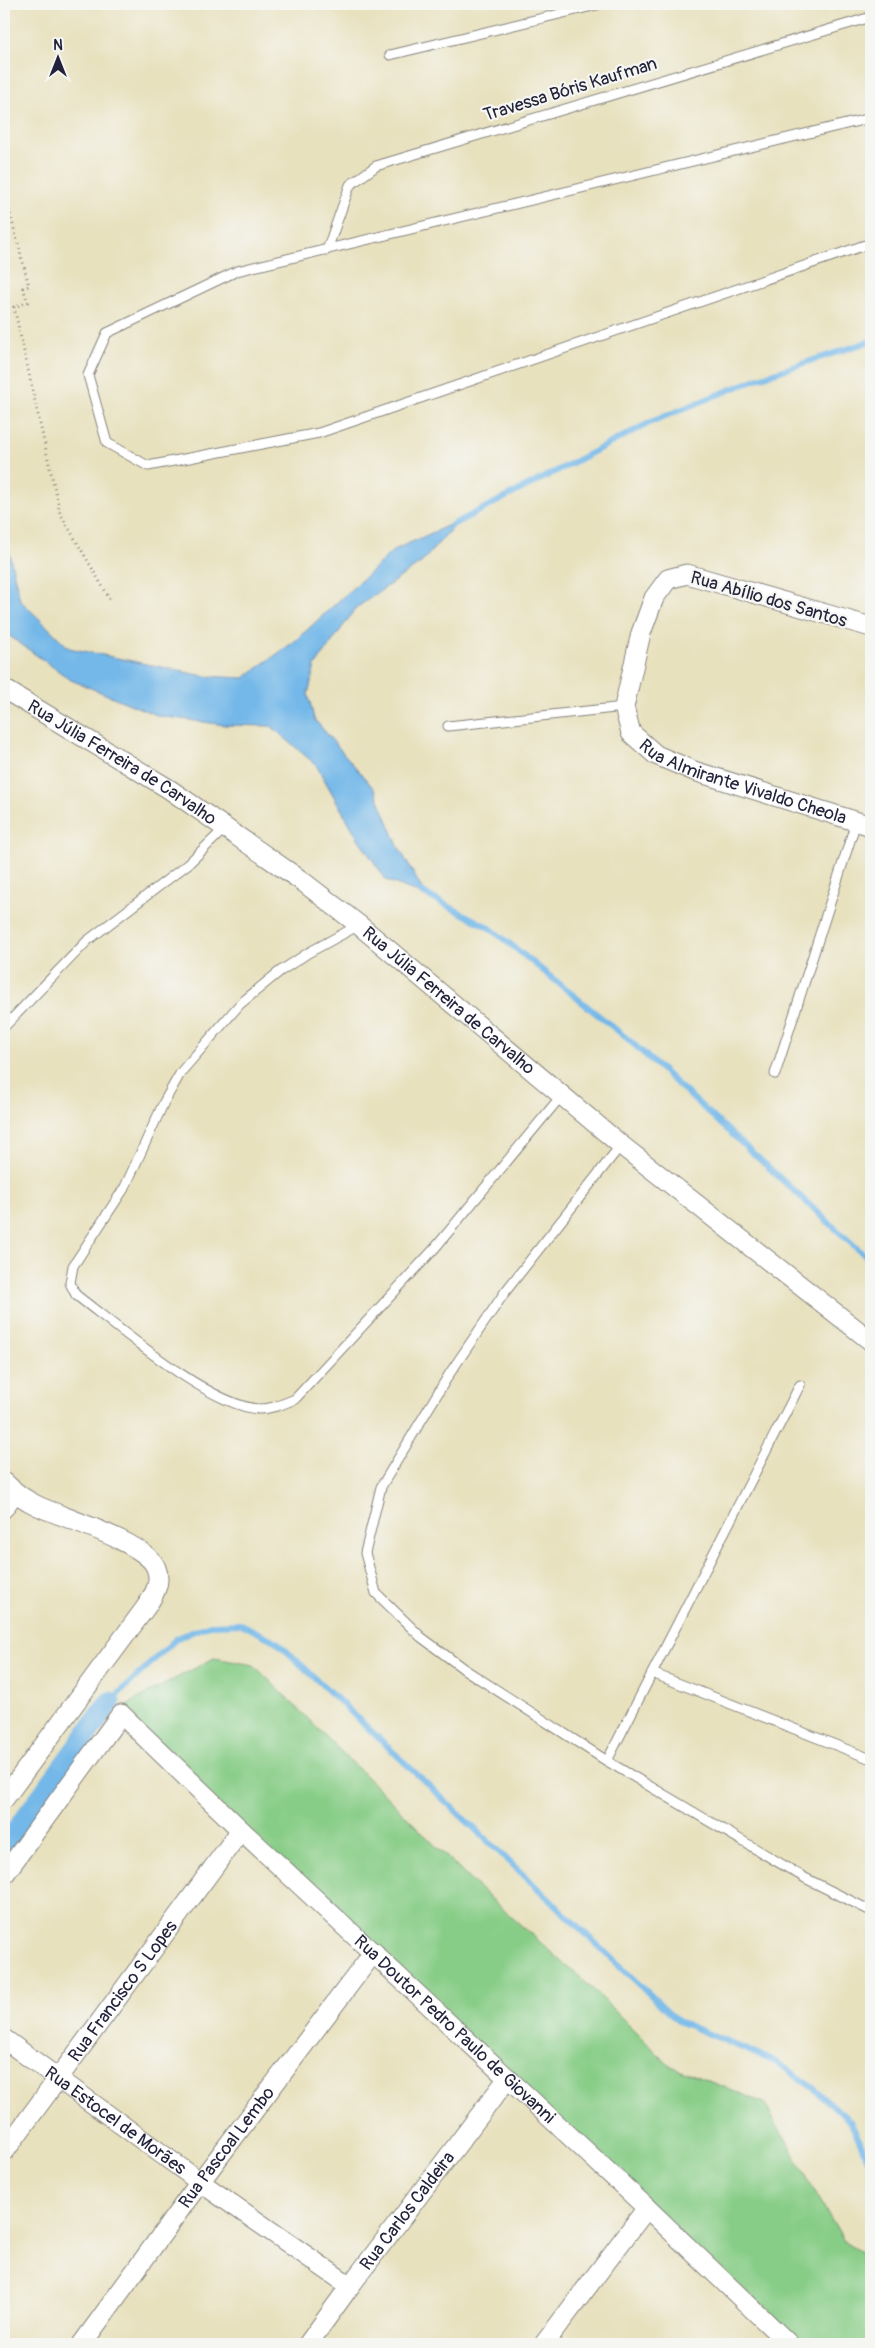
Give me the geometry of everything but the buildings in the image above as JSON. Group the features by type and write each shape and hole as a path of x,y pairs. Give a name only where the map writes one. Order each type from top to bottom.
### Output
{"street":[{"name":"Rua Abílio dos Santos","path":"641,633 654,598 668,580 686,574 871,627"},
{"name":"Rua Almirante Vivaldo Cheola","path":"641,633 624,707 631,733 656,755 694,771 864,824"},
{"name":"Rua Júlia Ferreira de Carvalho","path":"4,689 169,789 359,924 621,1145 871,1341"},
{"path":"4,1508 9,1487 38,1506 142,1551 156,1566 158,1577 156,1591 146,1607 4,1799"},
{"name":"Rua Doutor Pedro Paulo de Giovanni","path":"4,1875 121,1714 241,1830 648,2208 777,2340"},
{"name":"Rua Francisco S Lopes","path":"4,2152 241,1830"},
{"name":"Rua Pascoal Lembo","path":"82,2344 200,2182 374,1952"},
{"name":"Rua Estocel de Morães","path":"4,2039 200,2182 350,2286"},
{"name":"Rua Carlos Caldeira","path":"308,2344 508,2078"},
{"path":"544,2344 648,2208"}],"lane":[{"path":"390,56 601,4"},
{"name":"Travessa Bóris Kaufman","path":"327,250 350,185 376,166 871,17"},
{"path":"871,118 237,271 107,333 88,376 107,443 148,466 319,433 871,243"},
{"path":"448,726 624,707"},
{"path":"775,1074 864,824"},
{"path":"4,1027 87,941 188,864 225,828"},
{"path":"359,924 308,952 278,972 240,1004 181,1072 164,1102 125,1187 72,1266 70,1283 76,1295 180,1374 228,1401 258,1409 276,1407 295,1399 434,1248 562,1094"},
{"path":"621,1145 505,1292 450,1373 381,1487 365,1553 376,1593 421,1637 464,1669 607,1761 805,1878 871,1911"},
{"path":"607,1761 800,1385"},
{"path":"652,1673 871,1759"}],"path":[{"path":"4,190 29,286 23,288 28,302 14,307 60,512 111,601"}],"green space":[{"path":"214,1658 254,1665 470,1880 593,1989 669,2065 764,2103 843,2240 871,2260 871,2344 789,2344 117,1710"}],"water":[{"path":"458,521 422,562 356,608 315,666 308,694 314,719 375,790 398,846 426,896 386,880 356,835 316,765 271,726 225,725 159,716 71,680 4,632 4,531 20,600 69,648 204,676 244,678 295,641 394,550"}],"waterway":[{"path":"452,525 653,421 759,378 871,341"},
{"path":"419,891 490,928 629,1040 871,1261"},
{"path":"110,1702 177,1638 210,1625 241,1624 277,1642 678,2021 778,2063 813,2088 851,2122 871,2166"},
{"path":"4,1847 110,1702"}]}
